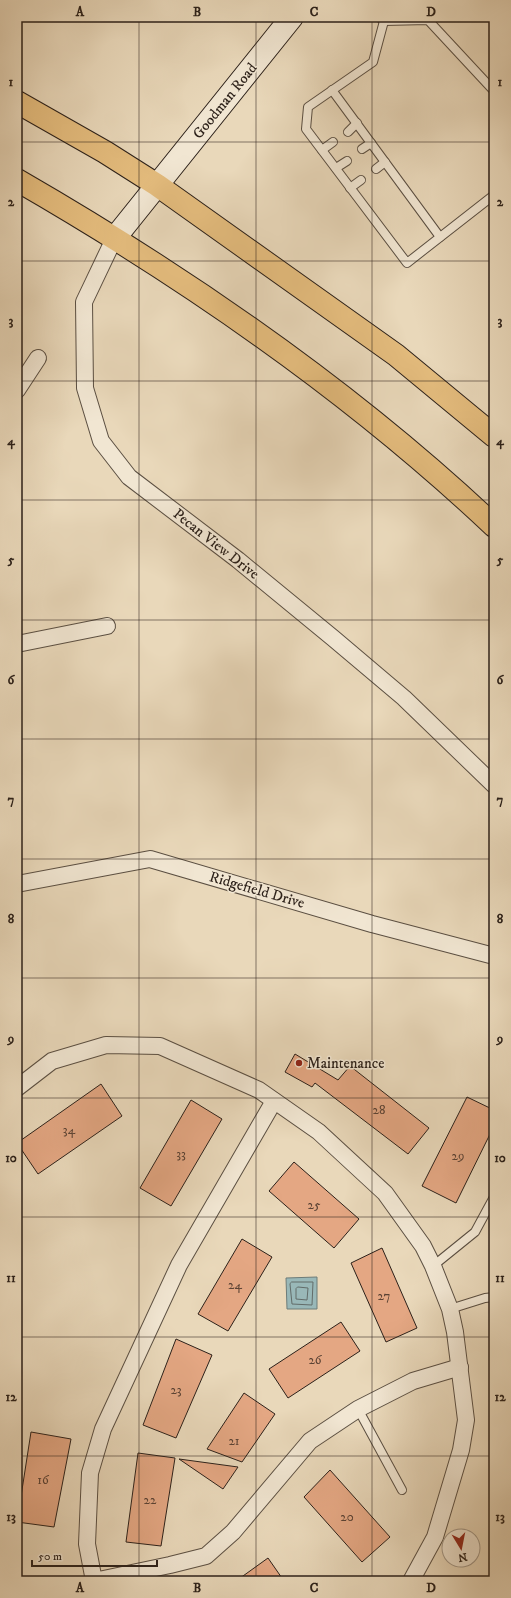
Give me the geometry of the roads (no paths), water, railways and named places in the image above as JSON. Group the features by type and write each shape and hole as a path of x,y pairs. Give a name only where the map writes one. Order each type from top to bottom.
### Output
{"highway":[{"path":"17,102 105,152 157,184 396,355 494,436"},
{"path":"17,180 158,265 315,376 454,488 494,526"}],"main road":[{"name":"Goodman Road","path":"114,239 292,17"}],"street":[{"name":"Pecan View Drive","path":"114,239 84,302 85,388 101,440 129,477 238,560 333,638 404,698 494,785"},
{"path":"17,390 38,358"},
{"path":"17,644 107,626"},
{"name":"Ridgefield Drive","path":"17,884 150,860 372,924 494,956"},
{"path":"17,1088 52,1061 106,1045 160,1046 259,1090 274,1102 319,1132 385,1192 423,1246 433,1266 450,1309 455,1332 466,1420 461,1450 435,1537 411,1581"},
{"path":"274,1102 179,1265 103,1429 90,1473 87,1544 94,1581 206,1556 233,1532 310,1441 358,1409 413,1381 460,1367"}],"lane":[{"path":"494,91 428,20 382,19 373,62 308,107 306,129 407,263 494,195"},
{"path":"332,90 440,237"},
{"path":"348,132 357,123"},
{"path":"322,150 333,142"},
{"path":"362,149 371,142"},
{"path":"336,168 347,161"},
{"path":"376,169 385,162"},
{"path":"350,188 361,180"},
{"path":"433,1266 475,1232 494,1198"},
{"path":"450,1309 485,1298 494,1297"},
{"path":"358,1409 402,1490"}],"water":[{"path":"317,1277 317,1309 287,1309 286,1278"}],"place":[{"name":"Maintenance","path":"299,1063"}]}
